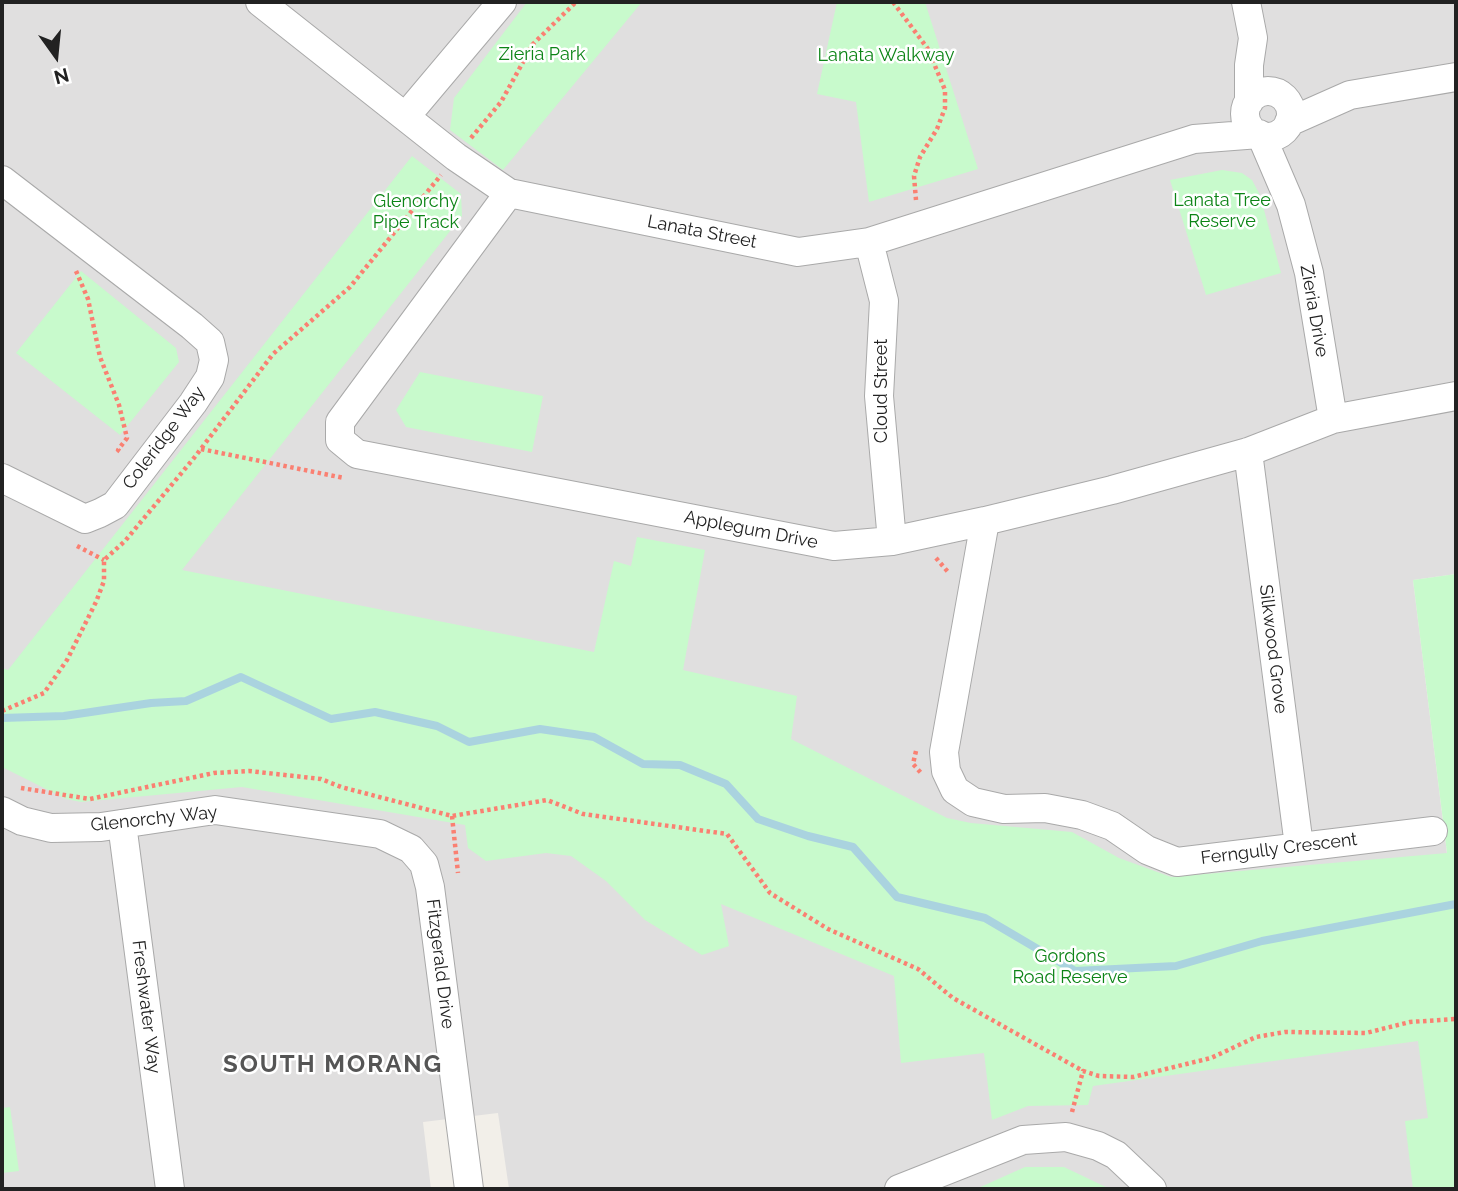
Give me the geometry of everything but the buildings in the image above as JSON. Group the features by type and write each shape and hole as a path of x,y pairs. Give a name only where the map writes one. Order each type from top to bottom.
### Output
{"street":[{"name":"Lanata Street","path":"260,2 456,156 509,193 798,251 869,242 1194,139 1273,130 1350,95 1456,77"},
{"path":"406,116 502,2"},
{"path":"1246,2 1253,38 1246,119 1273,130 1290,107 1279,93 1269,64 1253,38"},
{"name":"Lanata Street","path":"1279,93 1323,91 1350,95"},
{"path":"1248,104 1261,92 1279,93"},
{"name":"Lanata Street","path":"1194,139 1248,104"},
{"name":"Zieria Drive","path":"1273,130 1295,183 1291,205 1309,273 1333,419"},
{"name":"Coleridge Way","path":"2,180 209,342 214,360 211,377 115,505 85,519 2,478"},
{"name":"Applegum Drive","path":"509,193 340,422 340,440 357,454 390,463 834,546 892,541 985,521 1112,490 1248,452 1333,419 1456,396"},
{"name":"Cloud Street","path":"869,242 884,301 878,396 892,541"},
{"name":"Silkwood Grove","path":"1248,452 1298,846"},
{"path":"946,771 944,752 985,521"},
{"name":"Ferngully Crescent","path":"946,771 955,790 973,802 1004,809 1045,808 1082,815 1112,826 1147,850 1177,862 1433,831"},
{"name":"Glenorchy Way","path":"2,811 22,821 51,828 122,824 215,810 380,834 411,849 424,864"},
{"name":"Freshwater Way","path":"122,824 170,1189"},
{"name":"Fitzgerald Drive","path":"424,864 430,887 469,1189"},
{"path":"899,1189 1023,1140 1066,1137 1098,1146 1116,1155 1152,1189"}],"path":[{"path":"2,710 44,694 67,660 96,603 104,581 104,560 125,541 201,449 273,354 362,274 501,102 533,44 576,2"},
{"path":"893,2 928,49 945,90 945,108 937,129 919,157 914,176 913,192 923,225"},
{"path":"73,233 72,260 88,299 100,358 119,405 127,438 118,450 143,468"},
{"path":"201,449 345,478"},
{"path":"924,560 937,558 951,577"},
{"path":"918,737 913,764 916,771 946,771"},
{"path":"14,785 27,790 90,799 214,773 249,771 321,779 341,787 452,816 547,800 583,814 727,834 770,892 828,929 918,969 953,998 1083,1071 1099,1076 1133,1077 1211,1058 1256,1037 1284,1032 1366,1032 1410,1022 1456,1019"},
{"path":"452,816 458,873"},
{"path":"1066,1137 1083,1071"}],"shaded area":[{"path":"2,2 1456,2 1456,574 1413,580 1456,926 1456,1189 509,1189 498,1113 423,1122 431,1189 2,1189"}],"green space":[{"name":"Zieria Park","path":"527,2 642,2 503,170 450,130 454,98"},
{"name":"Lanata Walkway","path":"837,2 925,2 978,169 869,202 856,102 817,94"},
{"name":"Gordons Road Reserve","path":"412,156 461,194 462,216 182,570 594,652 614,561 631,566 637,537 705,550 683,670 797,696 791,739 947,818 971,823 1072,832 1119,858 1171,877 1447,853 1413,580 1456,574 1456,1189 1413,1189 1405,1121 1428,1118 1418,1041 1093,1086 1088,1105 1028,1106 992,1120 984,1053 901,1063 894,976 721,904 729,946 702,955 645,920 606,881 571,856 546,853 486,861 468,848 465,825 242,787 81,802 66,799 2,767 2,668 8,670"},
{"name":"Lanata Tree Reserve","path":"1222,170 1242,173 1252,180 1260,195 1281,273 1206,295 1170,180"},
{"path":"81,271 176,348 179,362 120,435 16,353"},
{"path":"420,372 543,396 532,452 406,427 396,410"},
{"path":"10,1107 19,1171 2,1173 2,1108"},
{"path":"1025,1167 1064,1167 1110,1189 976,1189"}],"waterway":[{"path":"2,718 64,716 151,703 186,701 241,677 331,719 375,712 437,726 469,742 540,729 594,737 643,764 680,765 726,784 758,819 808,836 853,847 897,897 985,918 1075,971 1176,966 1262,941 1456,904"}],"district":[{"name":"SOUTH MORANG","path":"333,1065"}],"park label":[{"name":"Glenorchy Pipe Track","path":"416,212"}]}
